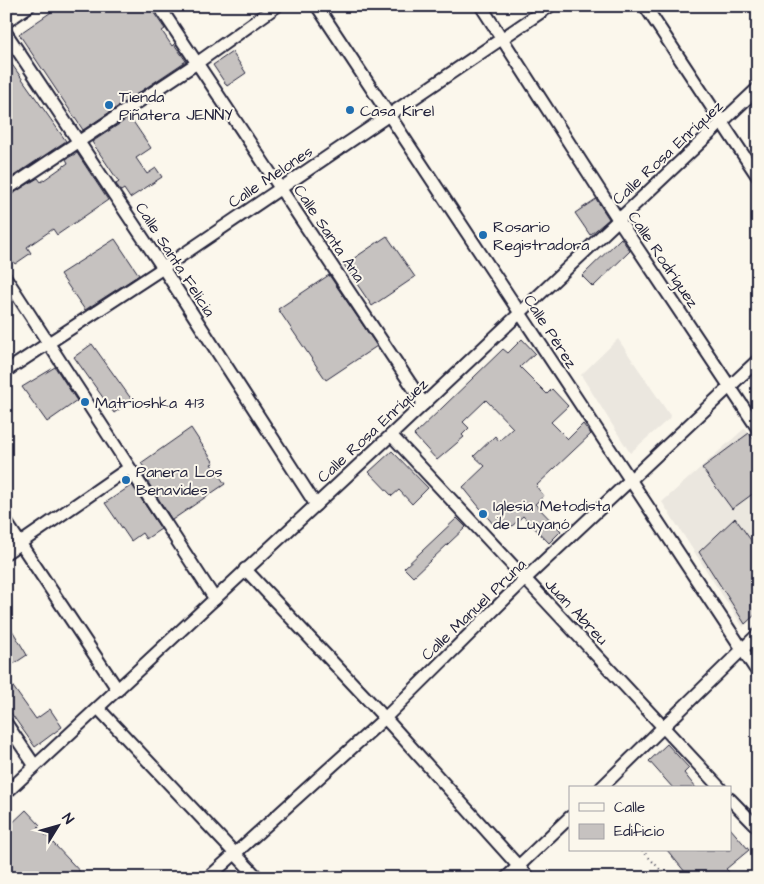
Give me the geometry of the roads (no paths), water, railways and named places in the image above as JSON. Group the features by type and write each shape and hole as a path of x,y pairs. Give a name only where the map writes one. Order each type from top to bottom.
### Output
{"street":[{"path":"6,22 29,6"},
{"name":"Calle Santa Ana","path":"159,6 424,404"},
{"path":"6,190 197,63 277,6"},
{"name":"Calle Pérez","path":"317,6 758,673"},
{"name":"Calle Rodríguez","path":"481,6 618,219 758,429"},
{"name":"Calle Melones","path":"6,370 163,268 502,39 537,10 550,6"},
{"path":"645,6 758,177"},
{"name":"Calle Santa Felicia","path":"6,33 163,268 316,505"},
{"name":"Calle Rosa Enríquez","path":"6,793 391,435 758,88"},
{"path":"6,278 215,599"},
{"name":"Calle Manuel Pruna","path":"208,878 385,718 525,579 758,360"},
{"name":"Juan Abreu","path":"391,435 718,786"},
{"path":"6,553 129,468"},
{"path":"6,522 118,690"},
{"path":"245,569 385,718 529,878"},
{"path":"603,786 758,634"},
{"path":"98,708 258,878"},
{"path":"6,723 35,766"},
{"path":"732,801 758,828"},
{"path":"506,878 569,818"}],"place":[{"name":"Tienda Piñatera JENNY","path":"109,105"},
{"name":"Casa Kirel","path":"350,110"},
{"name":"Rosario Registradora","path":"483,235"},
{"name":"Matrioshka 413","path":"85,402"},
{"name":"Panera Los Benavides","path":"126,480"},
{"name":"Iglesia Metodista de Luyanó","path":"483,514"}]}
